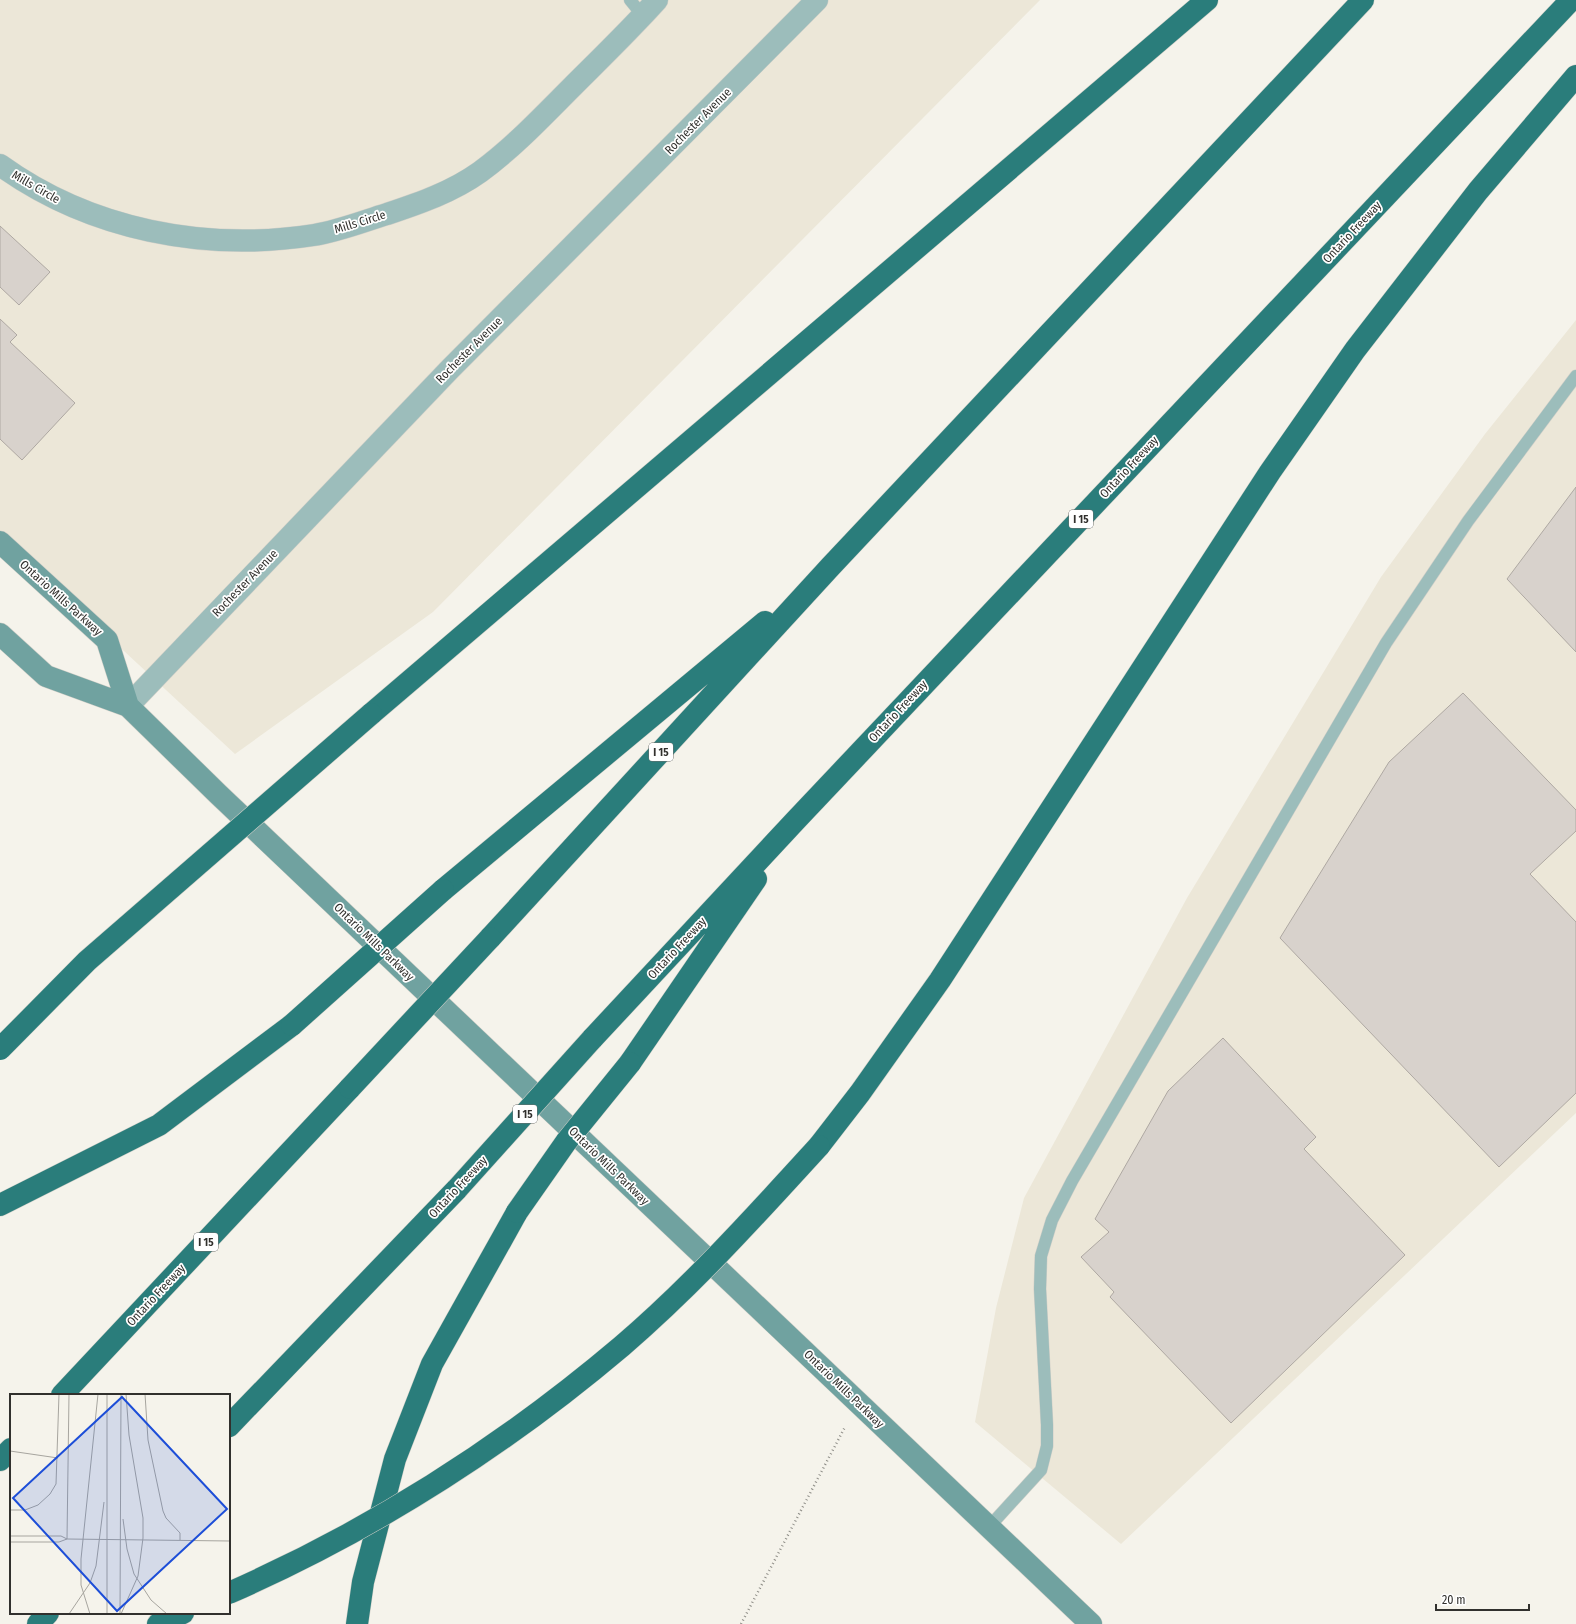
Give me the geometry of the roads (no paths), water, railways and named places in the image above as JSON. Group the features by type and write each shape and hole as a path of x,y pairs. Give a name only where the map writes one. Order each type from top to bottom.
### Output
{"highway":[{"path":"0,1049 87,961 371,714 1208,0"},
{"name":"Ontario Freeway","path":"63,1394 490,938 832,566 1363,0"},
{"name":"Ontario Freeway","path":"230,1425 457,1189 592,1039 796,820 1571,0"},
{"path":"230,1593 282,1570 403,1504 517,1428 622,1346 725,1249 819,1146 860,1093 940,980 1270,472 1355,350 1478,191 1576,76"},
{"path":"0,1205 159,1125 292,1025 443,890 832,566"},
{"path":"357,1624 363,1582 395,1459 432,1364 517,1212 566,1142 630,1063 796,820"},
{"path":"0,1460 10,1450"},
{"path":"38,1624 47,1614"},
{"path":"158,1624 182,1614"}],"main road":[{"name":"Ontario Mills Parkway","path":"0,542 107,640 128,706"},
{"name":"Ontario Mills Parkway","path":"0,634 46,676 128,706 218,794 1091,1624"}],"street":[{"name":"Mills Circle","path":"0,166 57,200 94,216 151,232 204,239 258,240 316,235 353,225 437,197 480,172 539,120 636,8 657,0"},
{"name":"Rochester Avenue","path":"128,706 450,369 817,0"}],"lane":[{"path":"989,1527 1041,1470 1047,1446 1040,1289 1041,1256 1052,1220 1072,1181 1386,643 1468,521 1576,376"}]}
